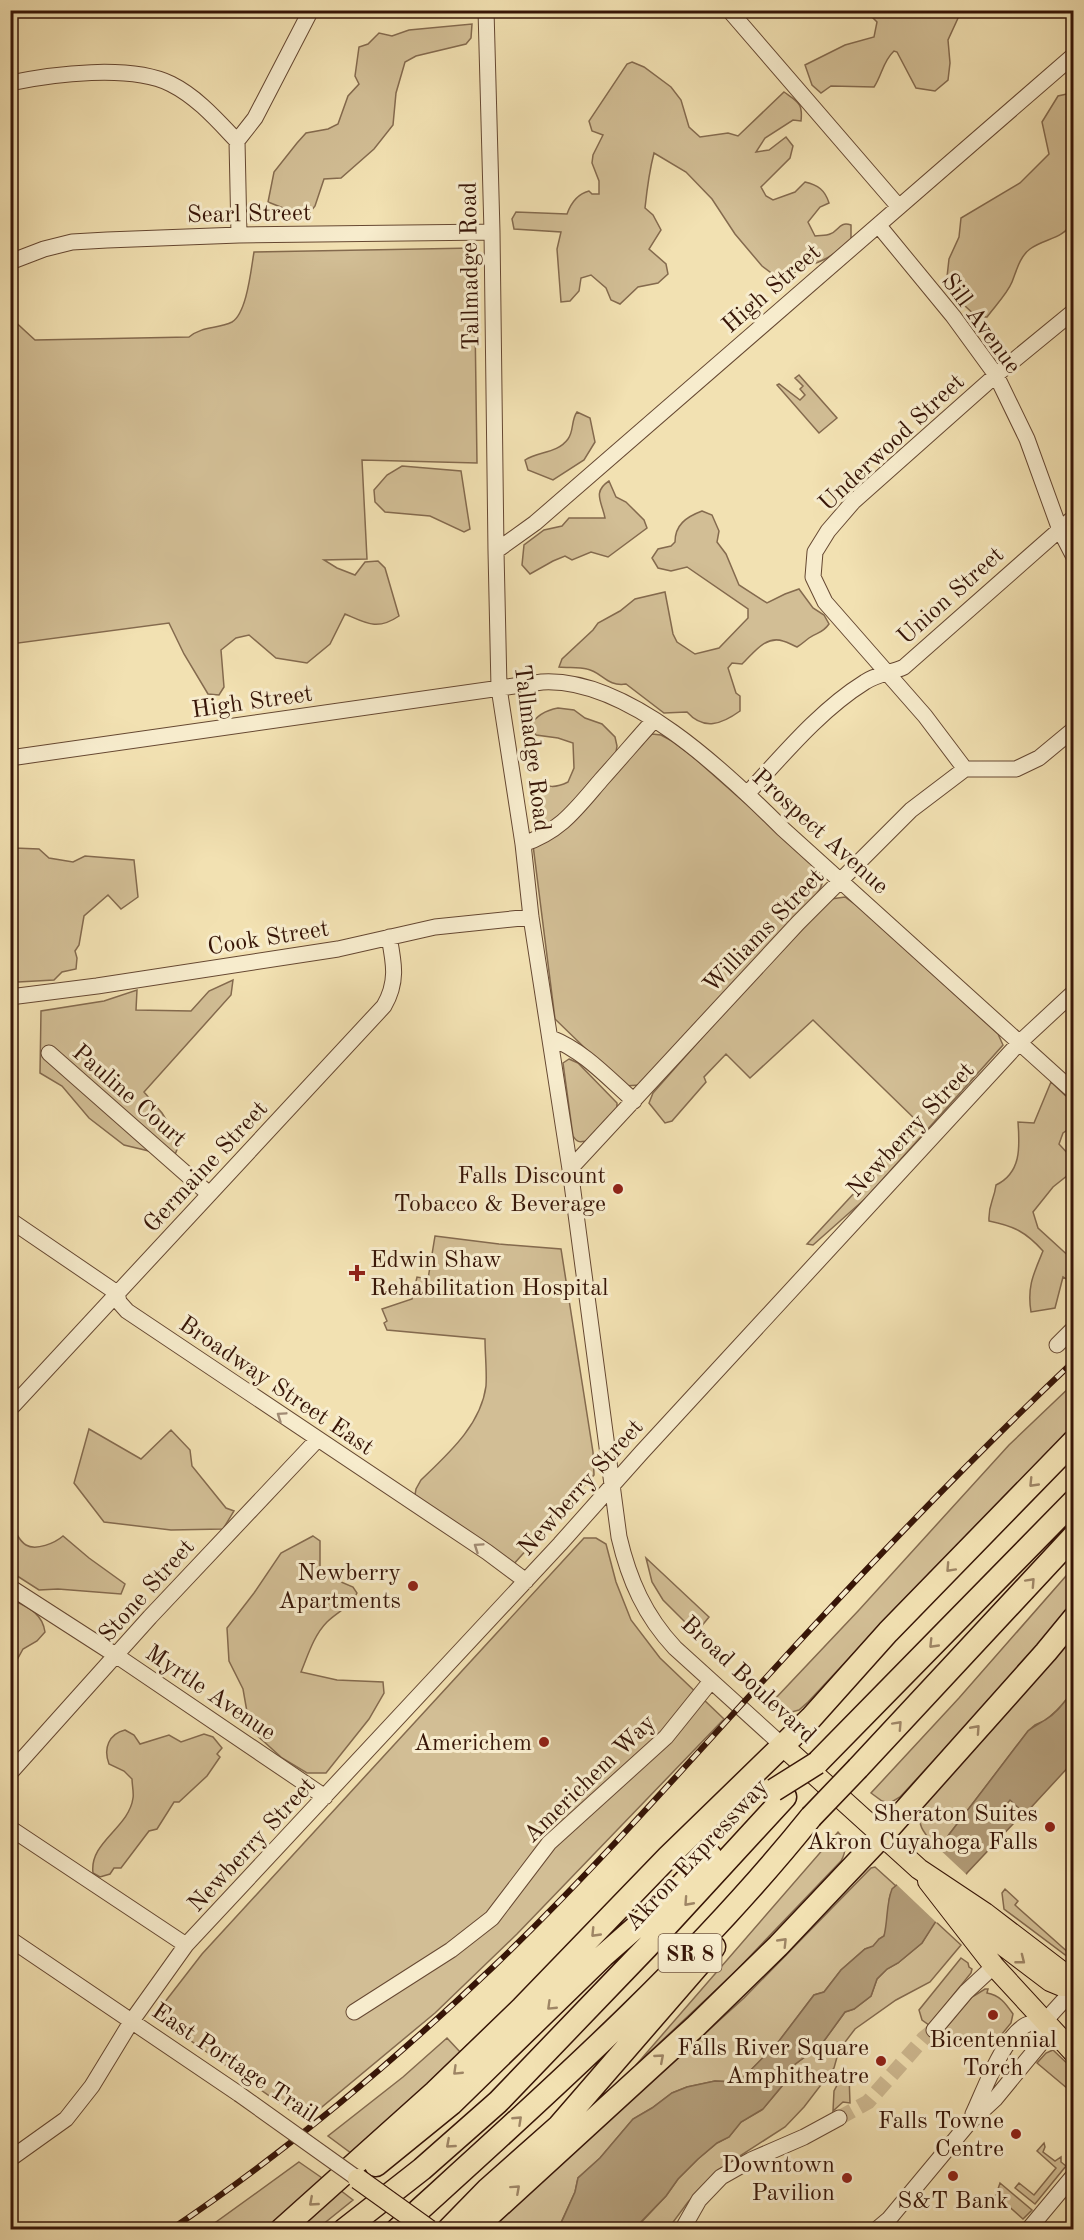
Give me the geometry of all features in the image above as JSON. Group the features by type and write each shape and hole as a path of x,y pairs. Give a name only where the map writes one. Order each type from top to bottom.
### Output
{"highway":[{"path":"281,2229 435,2092 522,2008 668,1857 811,1718 888,1632 1074,1441"},
{"name":"Akron Expressway","path":"344,2229 422,2169 498,2102 647,1947 780,1793 817,1763 1074,1501"},
{"name":"SR 8","path":"397,2229 588,2054 702,1941 778,1858 810,1817 1074,1536"},
{"path":"473,2229 734,1990 778,1946 882,1836 1074,1618"},
{"path":"358,2179 451,2104 603,1956 667,1900 780,1793"},
{"path":"448,2229 488,2189 560,2126 711,1951 778,1858"}],"main road":[{"name":"Broad Boulevard","path":"782,1745 976,1923 994,1966 1074,2053"},
{"name":"Broad Boulevard","path":"919,1869 942,1900 976,1923 1074,1981"},
{"path":"976,1923 1050,1981 1062,1986 1074,1987"},
{"name":"East Portage Trail","path":"358,2179 429,2229"}],"street":[{"path":"239,235 237,141 255,118 311,10"},
{"name":"Tallmadge Road","path":"486,10 500,688 613,1485"},
{"path":"729,10 899,207"},
{"name":"High Street","path":"496,551 535,524 1074,55"},
{"path":"10,83 36,77 76,73 138,75 161,80 189,94 237,141"},
{"name":"Sill Avenue","path":"879,226 953,316 996,375 1027,439 1059,530 1074,557"},
{"name":"Searl Street","path":"10,262 38,251 72,242 239,235 492,232"},
{"name":"Underwood Street","path":"966,770 925,716 832,611 819,592 813,577 815,552 825,534 853,502 996,375 1074,311"},
{"name":"Union Street","path":"747,794 833,705 865,681 886,671 904,667 1074,517"},
{"name":"Prospect Avenue","path":"500,688 546,682 577,685 627,703 654,720 697,751 747,794 1074,1092"},
{"name":"High Street","path":"10,758 500,688"},
{"path":"523,844 536,840 564,823 654,720"},
{"path":"966,770 1016,769 1039,758 1074,729"},
{"name":"Williams Street","path":"570,1169 798,923 903,817 928,796 966,770"},
{"name":"Cook Street","path":"10,997 105,985 338,949 435,927 531,917"},
{"name":"Germaine Street","path":"10,1409 384,1006 393,987 395,976 389,937"},
{"name":"Newberry Street","path":"10,2159 66,2119 92,2086 131,2022 186,1945 526,1581 1018,1043 1074,992"},
{"path":"551,1038 567,1044 634,1101"},
{"name":"Pauline Court","path":"49,1053 209,1194"},
{"name":"Broadway Street East","path":"10,1220 117,1293 119,1302 127,1311 487,1552 526,1581"},
{"path":"1058,1345 1074,1328"},
{"name":"Stone Street","path":"10,1773 150,1617 317,1440"},
{"name":"Broad Boulevard","path":"613,1485 619,1537 625,1563 640,1599 661,1633 782,1745"},
{"name":"Myrtle Avenue","path":"10,1587 117,1656 325,1797"},
{"name":"Americhem Way","path":"354,2012 451,1950 492,1918 549,1843 666,1737 711,1681"},
{"path":"10,1828 186,1945"},
{"name":"East Portage Trail","path":"10,1939 239,2094 358,2179"},
{"path":"934,2030 966,1992 994,1966"},
{"path":"876,2229 902,2205 968,2124 995,2098 1041,2043 1044,2022 1074,1987"},
{"path":"968,2124 995,2063 1011,2041 1026,2025 1044,2022"},
{"path":"682,2229 699,2200 721,2177 839,2118"},
{"path":"1028,2229 1074,2175"}],"shaded area":[{"path":"866,11 978,11 970,17 959,16 948,40 950,63 948,80 935,91 916,88 897,52 894,51 887,59 874,87 831,86 821,93 812,85 805,65 845,45 874,37 877,22"},
{"path":"472,24 471,38 466,44 416,56 405,62 396,93 393,125 374,149 341,178 324,179 315,206 306,217 268,202 274,172 297,143 306,133 328,129 338,124 348,96 359,84 355,76 359,47 368,44 379,33 392,36 409,30"},
{"path":"632,62 644,67 671,87 681,100 689,127 700,137 728,133 738,136 784,92 796,101 801,110 801,121 793,120 765,138 756,152 769,150 786,137 793,146 790,158 761,187 766,196 773,200 795,192 805,182 814,185 823,191 829,203 820,207 808,222 815,236 828,235 841,225 847,224 851,225 851,240 827,258 800,269 788,278 778,278 762,266 735,234 712,199 686,172 654,153 645,208 653,215 661,230 649,249 666,264 668,274 658,283 638,287 620,304 611,300 606,288 591,275 581,278 579,291 570,301 561,302 557,249 561,232 514,229 512,219 516,212 567,214 581,194 589,191 592,194 599,194 599,181 592,163 593,155 603,135 592,131 589,121 627,64"},
{"path":"1071,93 1074,96 1073,222 1059,236 1036,245 1027,252 1004,295 987,317 977,317 964,305 947,277 949,259 959,237 961,218 1020,183 1049,154 1042,122 1058,96"},
{"path":"474,248 477,463 362,460 367,559 324,560 355,575 365,562 378,561 385,568 399,616 391,621 372,624 345,614 330,644 307,663 276,658 249,635 236,638 221,650 224,687 219,695 208,694 169,623 11,644 11,318 35,340 189,337 199,331 232,322 237,317 245,300 254,252"},
{"path":"799,375 837,418 819,433 777,385 779,384 800,400 805,395 800,389 803,386 795,378"},
{"path":"577,412 590,418 595,442 584,460 553,480 528,470 525,460 564,444 571,433"},
{"path":"402,466 461,471 470,529 464,532 430,516 385,512 375,502 374,490 387,475"},
{"path":"609,481 616,497 626,502 644,520 647,528 608,557 591,552 572,560 565,556 530,574 522,565 524,545 544,530 562,526 569,518 605,518 599,493"},
{"path":"702,511 712,515 719,531 717,542 726,554 739,585 767,603 799,589 813,608 824,615 829,624 824,630 797,647 783,641 771,641 760,646 742,664 732,663 728,668 736,693 740,696 740,711 713,724 700,722 687,712 664,713 626,684 614,683 592,671 559,667 562,659 598,623 620,611 635,599 665,592 673,634 677,642 695,654 719,648 748,618 748,609 687,567 671,571 658,568 652,558 658,549 671,546 675,542 682,522"},
{"path":"558,708 574,710 585,718 602,724 615,737 617,746 615,758 553,822 545,824 540,814 536,781 552,786 568,782 574,768 573,743 536,735 530,726 542,714"},
{"path":"652,734 661,735 672,741 692,756 787,840 822,874 823,879 818,892 806,908 640,1085 624,1086 555,1019 533,845"},
{"path":"14,848 39,849 49,858 73,862 85,856 134,860 138,897 121,909 108,895 84,916 79,945 75,951 76,969 62,972 54,980 18,982 11,978 10,853"},
{"path":"845,897 864,911 998,1034 1003,1045 866,1198 813,1245 807,1244 919,1123 813,1020 750,1078 726,1054 704,1077 706,1082 672,1121 665,1123 649,1103 653,1093 738,997 831,899"},
{"path":"233,980 231,995 144,1092 162,1113 180,1142 174,1157 124,1145 89,1118 62,1086 40,1073 41,1011 104,1001 137,990 136,1010 191,1011 209,991"},
{"path":"569,1059 578,1063 617,1103 617,1108 587,1141 576,1140 573,1136 563,1063"},
{"path":"1051,1082 1066,1096 1074,1099 1073,1126 1063,1133 1059,1144 1071,1157 1073,1171 1053,1187 1033,1212 1038,1228 1073,1260 1073,1283 1063,1277 1055,1308 1031,1312 1032,1281 1043,1251 1019,1231 989,1221 989,1215 996,1185 1010,1174 1017,1159 1018,1122 1034,1123"},
{"path":"435,1236 561,1249 593,1452 594,1475 512,1566 415,1495 421,1480 462,1438 470,1426 478,1413 486,1386 485,1339 387,1330 384,1323 387,1321 382,1309 412,1299 417,1277 428,1279"},
{"path":"1073,1384 1073,1430 882,1623 808,1702 799,1710 788,1713 774,1700 1009,1445"},
{"path":"89,1429 141,1459 171,1430 190,1450 192,1466 226,1508 234,1511 223,1529 171,1530 104,1522 74,1483"},
{"path":"16,1533 24,1544 30,1547 50,1544 63,1536 125,1584 121,1594 58,1589 39,1590 11,1572 11,1534"},
{"path":"313,1536 320,1541 320,1573 353,1587 357,1593 348,1605 322,1627 301,1672 337,1680 383,1682 384,1693 369,1719 326,1773 307,1773 282,1758 250,1729 243,1689 229,1661 227,1628 281,1553"},
{"path":"584,1538 596,1538 606,1544 616,1582 631,1620 660,1658 724,1719 517,1934 435,2013 305,2121 174,2029 167,2022 165,2009 161,2007 202,1954"},
{"path":"646,1558 709,1617 696,1633 663,1600 652,1582"},
{"path":"1073,1568 1073,1607 1061,1623 900,1797 890,1803 882,1801 871,1793 959,1698"},
{"path":"11,1599 37,1615 45,1632 37,1641 23,1649 11,1671"},
{"path":"1073,1634 1073,1691 1061,1707 1028,1731 938,1849 921,1825 919,1820 921,1807"},
{"path":"1073,1691 1073,1762 1025,1814 1010,1800 1001,1812 1013,1824 967,1873 922,1943 887,1969 877,1979 871,1996 854,2009 845,2012 821,2045 790,2068 782,2086 763,2109 741,2122 729,2137 717,2143 698,2159 634,2229 558,2230 575,2192 578,2178 600,2158 633,2119 672,2093 687,2087 715,2081 736,2082 747,2074 779,2041 814,1995 824,1992 841,1970 884,1936 892,1889 938,1849 1028,1731 1053,1714"},
{"path":"125,1730 134,1735 140,1744 169,1735 181,1742 204,1734 213,1737 222,1748 217,1754 220,1757 207,1776 179,1802 174,1802 157,1829 149,1831 121,1868 114,1868 110,1874 100,1877 93,1873 93,1862 97,1852 130,1809 133,1798 132,1779 124,1771 109,1764 107,1758 107,1747 111,1738"},
{"path":"838,1832 845,1846 841,1861 734,1973 636,2065"},
{"path":"875,1867 896,1886 890,1898 884,1936 873,1947 865,1949 841,1970 824,1992 814,1995 779,2041 747,2074 736,2082 715,2081 687,2087 672,2093 633,2119 600,2158 578,2178 575,2192 558,2229 488,2230 744,1998 871,1868"},
{"path":"1005,1889 1018,1901 1015,1905 1070,1954 1073,1951 1073,1958 1068,1957 1004,1909 1002,1893"},
{"path":"935,1921 961,1945 930,1982 896,2000 855,2029 839,2050 834,2068 804,2107 785,2127 718,2170 688,2202 668,2229 634,2230 698,2159 717,2143 729,2137 741,2122 762,2110 782,2086 790,2068 821,2045 845,2012 854,2009 871,1996 877,1979 922,1943"},
{"path":"961,1958 972,1969 971,1973 929,2025 922,2020 919,2010"},
{"path":"988,1989 987,1993 1002,2000 1013,2014 1011,2023 992,2046 940,2035 972,1997"},
{"path":"447,2038 461,2053 355,2156 328,2136 403,2077"},
{"path":"1053,2050 1073,2069 1073,2086 1071,2085 1068,2089 1037,2063 1046,2053"},
{"path":"843,2074 849,2075 850,2103 843,2102 833,2111 834,2091"},
{"path":"1044,2143 1043,2152 1055,2161 1061,2157 1061,2162 1066,2166 1035,2204 1015,2188 1019,2183 1034,2195 1056,2168 1037,2151"},
{"path":"299,2162 325,2180 270,2229 205,2230"},
{"path":"1000,2183 1032,2210 1023,2219 996,2195"},
{"path":"340,2190 353,2200 317,2229 293,2230"}],"pier":[{"path":"936,1846 968,1876 937,1923 895,1883"}],"tunnel":[{"path":"839,2118 868,2102 924,2038 934,2030"}],"railway":[{"path":"170,2230 255,2170 337,2106 493,1967 614,1844 906,1528 1074,1361"}],"place":[{"name":"Falls Discount Tobacco & Beverage","path":"618,1189"},
{"name":"Edwin Shaw Rehabilitation Hospital","path":"357,1273"},
{"name":"Newberry Apartments","path":"413,1586"},
{"name":"Americhem","path":"544,1742"},
{"name":"Sheraton Suites Akron Cuyahoga Falls","path":"1050,1827"},
{"name":"Bicentennial Torch","path":"993,2015"},
{"name":"Falls River Square Amphitheatre","path":"881,2061"},
{"name":"Falls Towne Centre","path":"1016,2134"},
{"name":"S&T Bank","path":"953,2176"},
{"name":"Downtown Pavilion","path":"847,2178"}]}
